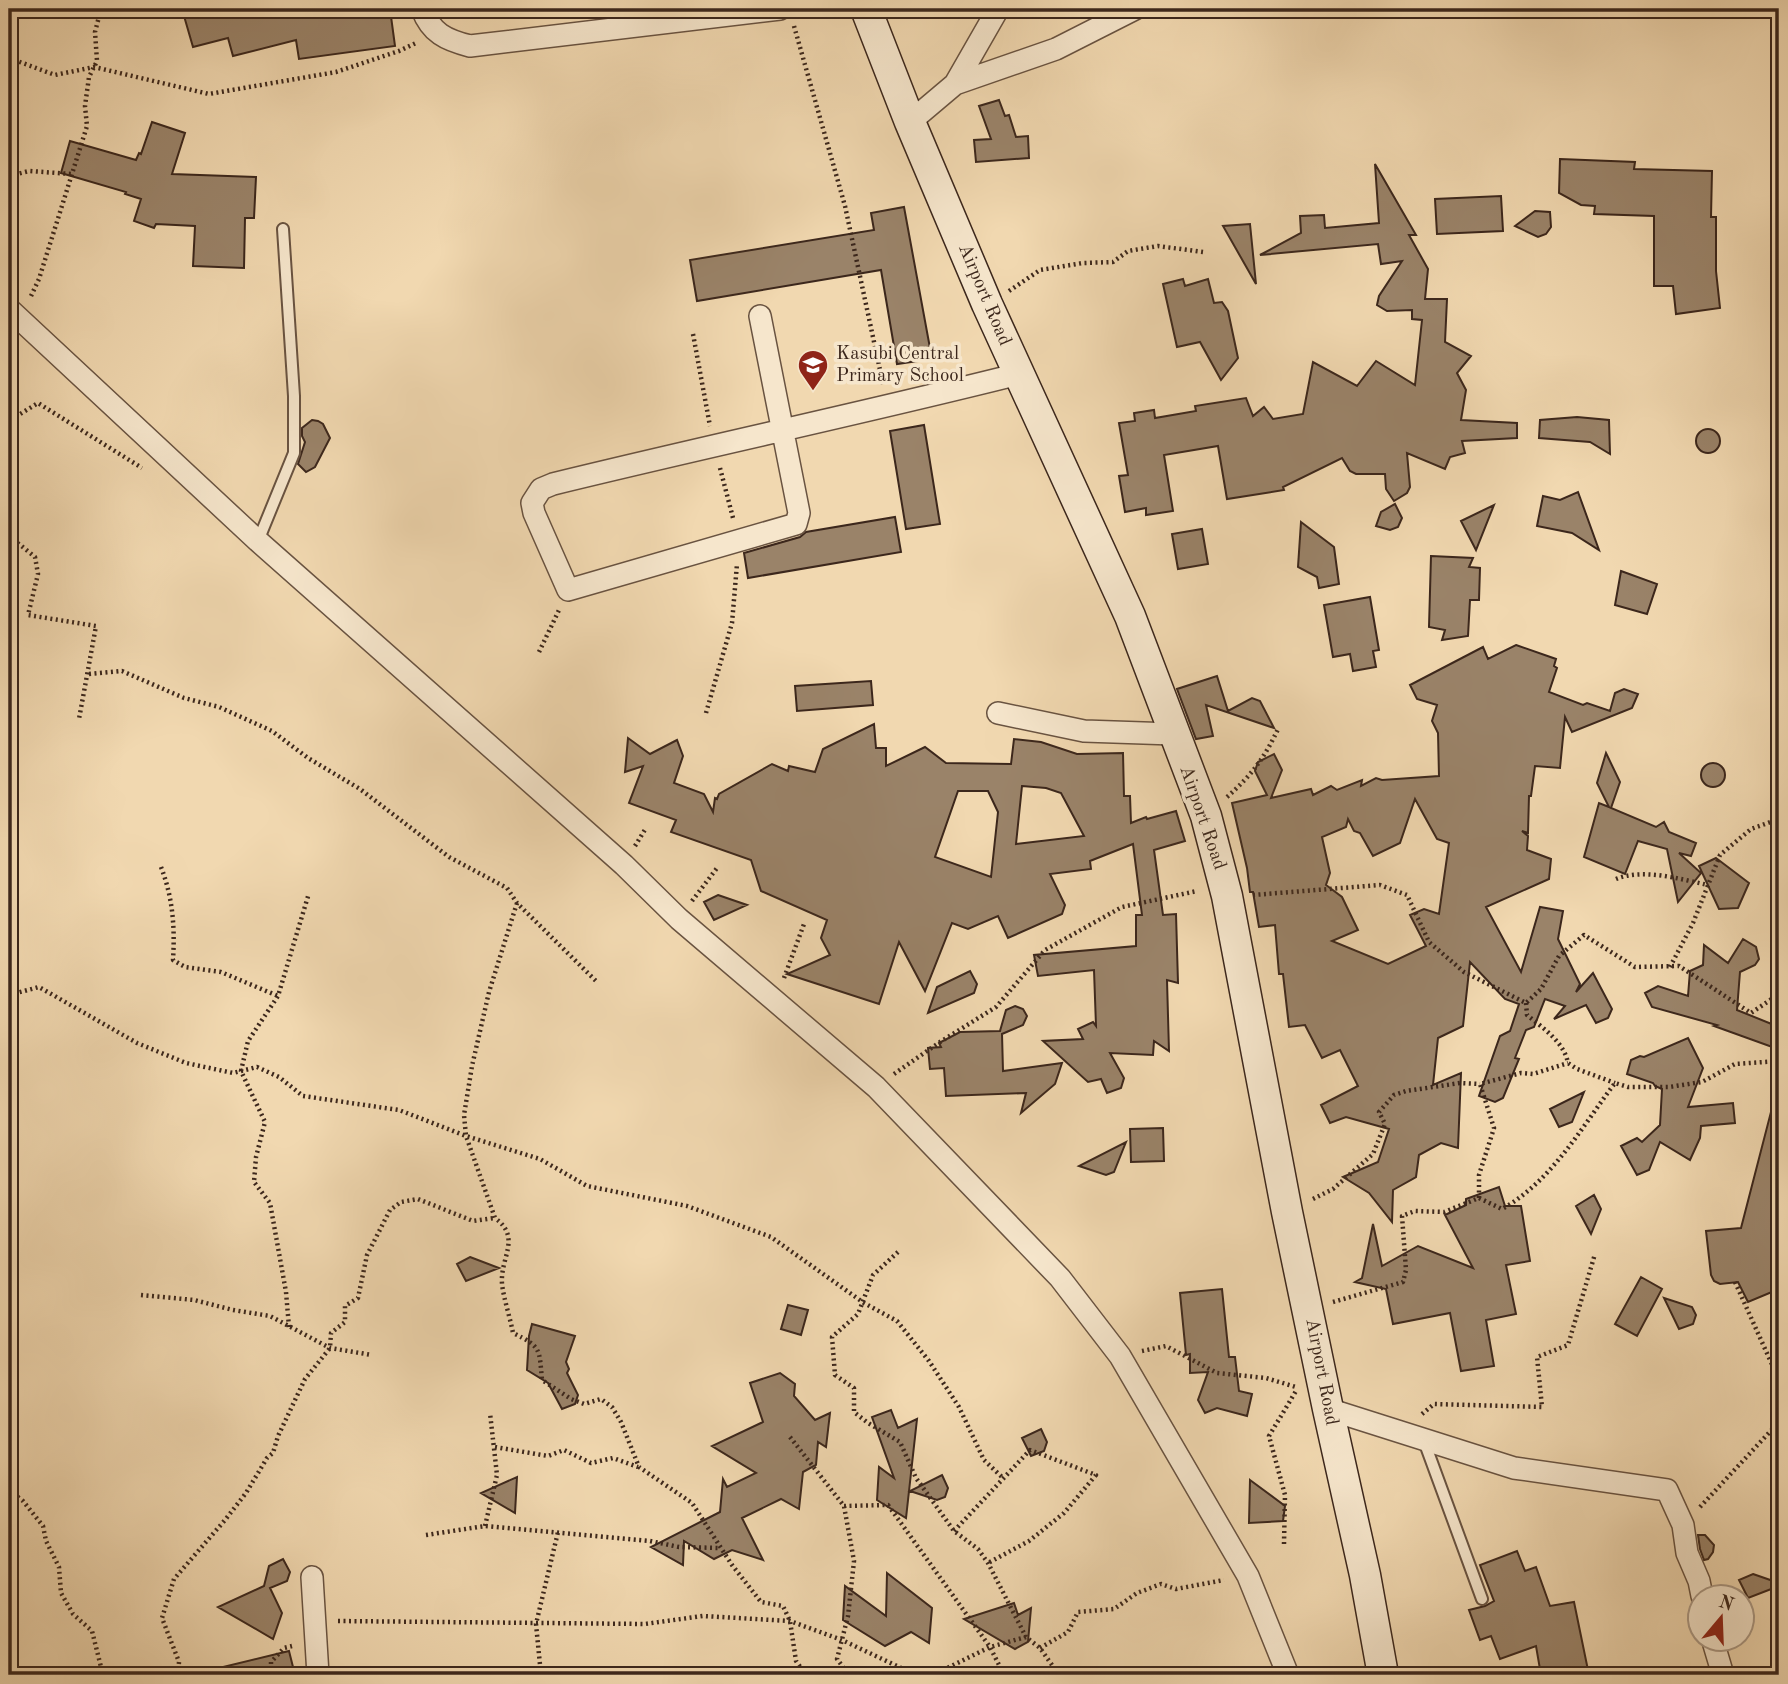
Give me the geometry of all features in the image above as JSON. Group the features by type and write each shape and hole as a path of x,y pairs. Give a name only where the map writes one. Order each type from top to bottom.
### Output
{"street":[{"path":"422,9 436,33 452,42 470,46 786,15"},
{"name":"Airport Road","path":"866,9 910,122 988,304 1130,617 1206,816 1226,891 1287,1212 1365,1575 1383,1675"},
{"path":"910,122 955,84 998,9"},
{"path":"955,84 1056,49 1135,9"},
{"path":"760,316 782,430 799,513 796,524 568,590 534,513 532,503 541,489 713,444 782,430 1019,374"},
{"path":"12,320 624,864 680,919 876,1087 1060,1278 1120,1356 1248,1576 1288,1675"},
{"path":"998,713 1084,731 1173,734"},
{"path":"1328,1409 1514,1468 1667,1490 1683,1525 1688,1553 1699,1582"},
{"path":"312,1577 318,1675"},
{"path":"1716,1652 1723,1675"}],"lane":[{"path":"258,541 294,453 294,396 283,229"},
{"path":"1424,1441 1482,1598"}],"path":[{"path":"12,320 39,279 87,126 85,106 89,77 97,61 94,32 101,9"},
{"path":"786,15 845,206 888,405"},
{"path":"9,58 55,75 94,66 209,94 336,72 399,51 436,33"},
{"path":"9,176 29,171 72,174"},
{"path":"988,304 1040,270 1083,263 1113,262 1128,251 1158,246 1203,252"},
{"path":"9,425 12,419 38,403 142,468"},
{"path":"9,536 35,557 37,574 28,615 96,626 79,719"},
{"path":"706,713 732,623 739,541"},
{"path":"539,652 568,590"},
{"path":"89,674 122,671 272,731 309,758 360,789 449,858 507,888 517,903 597,982"},
{"path":"1206,816 1247,780 1266,755 1279,727"},
{"path":"1669,967 1693,923 1720,855 1751,829 1779,819"},
{"path":"161,867 168,884 175,925 173,960 185,967 221,972 278,996"},
{"path":"680,919 717,868"},
{"path":"1616,879 1628,874 1675,878 1709,885"},
{"path":"876,1087 996,1007 1045,950 1122,907 1169,895 1380,885 1396,889 1407,895 1429,942 1464,972 1526,1003"},
{"path":"289,1327 286,1292 270,1203 254,1182 256,1157 265,1122 241,1071 247,1041 278,996 309,894"},
{"path":"517,903 489,992 472,1066 464,1115 466,1136 495,1218 506,1226 510,1239 503,1264 502,1283 513,1333 533,1343 539,1351 542,1380 584,1405 601,1399 612,1407 639,1467"},
{"path":"776,1002 804,924"},
{"path":"1526,1003 1541,989 1559,956 1584,935 1635,967 1679,966 1751,1013 1779,994"},
{"path":"9,995 39,987 137,1043 186,1063 233,1073 257,1068 279,1077 303,1096 399,1110 466,1136 540,1159 587,1186 687,1206 771,1237 864,1303 897,1321 959,1407 984,1460 1004,1479"},
{"path":"1526,1003 1527,1015 1553,1036 1567,1055 1568,1063 1577,1069 1628,1087 1669,1087 1702,1082 1735,1064 1779,1061"},
{"path":"1287,1212 1332,1189 1373,1154 1385,1124 1379,1112 1394,1095 1460,1083 1480,1084 1521,1073 1533,1074 1568,1063"},
{"path":"1308,1310 1403,1282 1406,1270 1402,1216 1415,1212 1444,1212 1479,1198 1502,1209 1518,1200 1554,1167 1615,1083"},
{"path":"1479,1198 1479,1175 1494,1128 1480,1084"},
{"path":"178,1675 178,1662 162,1618 174,1579 225,1520 273,1453 278,1436 305,1379 330,1348 331,1333 345,1322 345,1306 358,1298 367,1255 390,1210 401,1202 418,1199 473,1221 495,1218"},
{"path":"898,1252 873,1275 858,1314 832,1337 835,1375 854,1388 854,1412 900,1442 916,1478 954,1531 978,1549 1026,1637 1040,1648 1059,1675"},
{"path":"1401,1433 1434,1404 1542,1406 1537,1357 1567,1345 1595,1254"},
{"path":"1734,1282 1779,1380"},
{"path":"141,1295 194,1300 233,1310 270,1315 330,1348 372,1355"},
{"path":"1120,1356 1166,1346 1217,1373 1266,1377 1298,1388 1269,1436 1285,1495 1284,1544"},
{"path":"485,1526 497,1475 490,1413"},
{"path":"1683,1525 1779,1422"},
{"path":"790,1437 844,1506 854,1561 848,1616 837,1659 849,1675"},
{"path":"495,1447 548,1456 564,1450 591,1463 613,1458 639,1467 692,1503 761,1602 783,1606 790,1621 796,1661 806,1675"},
{"path":"954,1531 1030,1450 1096,1475 1055,1520 1029,1541 988,1563"},
{"path":"9,1490 23,1501 43,1526 46,1541 59,1567 61,1593 73,1614 92,1631 103,1675"},
{"path":"844,1506 888,1504 990,1647 1004,1675"},
{"path":"426,1535 485,1526 650,1541 679,1547 721,1548"},
{"path":"541,1675 536,1624 558,1532"},
{"path":"1040,1648 1068,1632 1078,1612 1114,1609 1137,1593 1161,1584 1176,1589 1248,1576"},
{"path":"271,1675 271,1662 284,1648 314,1630 645,1624 703,1616 790,1621 842,1640 916,1675"},
{"path":"933,1675 990,1647 1026,1637"}],"building":[{"path":"182,9 390,9 395,46 299,59 296,40 233,56 228,38 193,47"},
{"path":"999,100 1005,116 1009,115 1016,137 1028,136 1029,158 976,162 974,140 991,139 979,106"},
{"path":"152,122 185,133 172,174 256,177 254,218 245,218 244,268 193,266 195,226 156,224 154,228 134,221 141,199 61,173 70,141 136,160 139,153 141,154"},
{"path":"1560,159 1635,162 1634,169 1712,171 1711,217 1716,217 1716,271 1720,308 1676,314 1673,286 1654,286 1654,216 1594,214 1595,206 1581,205 1559,193"},
{"path":"1375,164 1416,235 1409,235 1428,269 1425,299 1447,299 1445,342 1471,356 1457,373 1466,390 1461,420 1517,423 1517,438 1462,441 1465,453 1450,457 1445,469 1407,453 1410,487 1407,493 1394,501 1386,489 1385,474 1356,474 1350,471 1342,458 1283,487 1284,490 1227,499 1218,446 1164,455 1173,511 1146,515 1146,508 1125,512 1119,476 1128,475 1119,423 1135,421 1134,413 1154,410 1155,418 1196,411 1195,406 1246,398 1253,416 1264,407 1273,419 1303,414 1313,362 1357,386 1376,361 1415,385 1422,320 1412,319 1412,310 1387,311 1377,305 1379,296 1402,261 1381,264 1378,244 1260,255 1301,233 1300,216 1324,215 1325,228 1379,223"},
{"path":"1501,196 1503,231 1437,234 1435,199"},
{"path":"904,207 932,359 897,364 881,270 697,301 690,260 874,230 871,213"},
{"path":"1535,211 1550,212 1551,227 1546,234 1538,237 1515,226"},
{"path":"1250,224 1256,284 1223,226"},
{"path":"1183,279 1185,286 1208,279 1214,303 1222,302 1228,311 1238,358 1221,380 1200,342 1177,347 1163,284"},
{"path":"1577,417 1609,420 1610,454 1590,442 1539,438 1540,420"},
{"path":"312,420 323,424 330,438 315,467 306,472 298,464 305,442 302,428"},
{"path":"924,425 940,524 906,529 890,431"},
{"path":"1708,429 1717,432 1720,441 1717,450 1708,453 1699,450 1696,441 1699,432"},
{"path":"1578,492 1599,550 1572,533 1537,526 1543,496 1560,500"},
{"path":"1395,504 1402,518 1398,527 1390,530 1376,526 1381,512"},
{"path":"1494,505 1476,550 1461,521"},
{"path":"895,517 901,552 748,578 744,553 800,537 806,532"},
{"path":"1301,522 1334,547 1339,584 1319,588 1317,577 1298,567"},
{"path":"1202,529 1208,564 1178,569 1172,534"},
{"path":"1431,556 1473,558 1469,567 1480,568 1479,600 1470,600 1468,636 1442,640 1445,630 1429,627"},
{"path":"1621,571 1657,584 1647,614 1615,605"},
{"path":"1370,597 1379,650 1373,651 1376,667 1353,671 1350,654 1333,657 1324,605"},
{"path":"1516,645 1556,659 1554,666 1557,668 1549,692 1583,705 1587,703 1610,711 1615,693 1624,689 1638,694 1632,708 1572,732 1565,717 1560,768 1535,766 1529,796 1528,833 1522,831 1528,836 1527,850 1551,859 1549,879 1486,907 1521,972 1540,907 1563,911 1558,939 1580,984 1576,992 1593,973 1612,1009 1608,1018 1596,1023 1586,1005 1554,1019 1565,1006 1545,999 1534,1027 1526,1030 1515,1058 1519,1059 1503,1098 1495,1102 1479,1096 1500,1036 1510,1031 1519,1004 1505,999 1470,962 1463,1026 1438,1038 1433,1085 1461,1073 1458,1148 1441,1143 1419,1155 1416,1177 1393,1190 1392,1222 1369,1193 1343,1177 1378,1162 1389,1129 1346,1117 1330,1123 1321,1105 1358,1086 1340,1050 1322,1058 1305,1025 1289,1027 1283,974 1279,974 1275,925 1259,927 1232,803 1267,795 1255,771 1258,762 1274,754 1282,770 1271,798 1311,789 1313,795 1331,786 1337,790 1362,780 1361,786 1376,778 1382,780 1439,776 1438,733 1432,721 1437,705 1417,699 1410,685 1483,647 1488,659","holes":["1415,799 1437,839 1449,843 1439,914 1424,909 1410,915 1426,946 1388,964 1332,941 1358,930 1342,897 1326,885 1330,873 1322,837 1346,827 1348,819 1354,831 1360,833 1373,856 1400,843"]},
{"path":"1217,676 1228,711 1252,698 1260,701 1274,728 1206,705 1213,736 1196,739 1177,689"},
{"path":"871,681 873,705 797,711 795,686"},
{"path":"874,724 876,748 886,748 886,766 925,747 946,763 1011,764 1014,739 1041,742 1077,754 1123,753 1124,796 1130,796 1131,823 1176,811 1185,841 1154,850 1163,915 1176,914 1178,983 1167,980 1169,1051 1154,1041 1153,1055 1110,1053 1124,1078 1121,1088 1107,1093 1101,1079 1088,1082 1043,1041 1083,1039 1078,1029 1093,1022 1096,1026 1094,970 1038,976 1034,955 1136,946 1136,915 1142,915 1133,844 1090,861 1091,869 1050,874 1065,905 1062,914 1008,938 998,916 968,929 952,923 925,991 899,942 879,1004 787,974 830,955 821,938 827,920 761,891 751,860 671,832 676,820 629,803 643,766 625,772 628,738 650,754 677,740 683,756 674,783 704,794 713,812 715,798 717,799 719,794 772,764 788,771 789,766 815,772 823,749","holes":["1022,786 1046,788 1061,793 1084,836 1016,844","958,791 988,791 998,812 991,877 935,857"]},
{"path":"1606,753 1620,782 1611,808 1656,827 1664,822 1669,832 1696,843 1691,856 1679,853 1701,873 1678,902 1667,849 1638,841 1625,874 1584,857 1599,803 1609,807 1597,783"},
{"path":"1713,763 1724,770 1725,775 1718,786 1713,787 1702,780 1701,775 1708,764"},
{"path":"1716,858 1749,883 1738,908 1719,909 1699,866"},
{"path":"718,895 747,905 714,920 704,902"},
{"path":"1743,939 1756,947 1759,959 1755,965 1740,972 1737,1010 1779,1027 1776,1042 1772,1041 1775,1048 1714,1026 1717,1025 1652,1007 1645,993 1658,986 1688,996 1690,971 1703,965 1704,945 1728,963"},
{"path":"970,971 977,984 974,993 928,1013 937,987"},
{"path":"1015,1006 1023,1009 1027,1016 1023,1025 1002,1034 1003,1071 1062,1063 1055,1084 1021,1113 1026,1093 946,1096 944,1068 930,1069 928,1048 941,1047 939,1043 960,1032 1000,1031 1006,1010"},
{"path":"1688,1038 1703,1068 1688,1107 1733,1103 1735,1123 1701,1126 1700,1138 1690,1160 1660,1142 1649,1170 1637,1175 1621,1146 1637,1138 1642,1142 1660,1125 1662,1089 1627,1074 1631,1060"},
{"path":"1584,1092 1572,1122 1559,1127 1550,1109"},
{"path":"1772,1108 1779,1109 1779,1289 1748,1302 1738,1282 1720,1284 1714,1281 1706,1231 1741,1228"},
{"path":"1163,1128 1164,1161 1131,1162 1130,1129"},
{"path":"1126,1142 1114,1172 1106,1175 1079,1166"},
{"path":"1499,1187 1505,1206 1521,1206 1530,1261 1506,1265 1516,1314 1486,1320 1494,1366 1461,1371 1450,1313 1393,1324 1386,1289 1355,1282 1362,1278 1373,1224 1382,1266 1418,1246 1473,1268 1445,1215 1466,1205 1466,1199"},
{"path":"1594,1195 1601,1209 1591,1234 1576,1206"},
{"path":"470,1257 499,1268 466,1281 457,1264"},
{"path":"1641,1277 1662,1289 1637,1336 1615,1324"},
{"path":"1222,1289 1229,1357 1235,1357 1239,1391 1252,1394 1247,1416 1217,1408 1205,1413 1198,1400 1208,1372 1190,1373 1190,1354 1186,1355 1180,1293"},
{"path":"1664,1298 1692,1307 1696,1315 1693,1324 1679,1329"},
{"path":"788,1305 808,1310 801,1335 781,1329"},
{"path":"532,1324 575,1336 566,1362 569,1369 567,1373 578,1395 575,1404 562,1409 548,1383 527,1370"},
{"path":"780,1373 795,1384 794,1396 815,1420 830,1413 826,1447 818,1442 816,1465 803,1472 799,1509 781,1499 742,1518 763,1560 732,1550 714,1559 684,1541 683,1565 651,1547 720,1512 723,1479 727,1487 756,1473 712,1446 763,1422 750,1383"},
{"path":"891,1410 898,1428 917,1419 906,1518 877,1500 879,1467 894,1478 872,1417"},
{"path":"1041,1429 1047,1442 1044,1451 1031,1456 1022,1438"},
{"path":"942,1475 948,1488 945,1497 937,1500 910,1491"},
{"path":"517,1477 515,1513 481,1493"},
{"path":"1250,1480 1285,1506 1283,1521 1249,1523"},
{"path":"1698,1535 1705,1535 1714,1545 1708,1559 1704,1560"},
{"path":"1517,1551 1525,1571 1536,1567 1550,1606 1574,1602 1589,1675 1541,1675 1536,1646 1500,1659 1491,1636 1480,1640 1469,1610 1494,1601 1480,1565"},
{"path":"283,1559 290,1572 287,1581 270,1588 282,1613 273,1639 218,1607 264,1586 269,1566"},
{"path":"887,1573 932,1608 929,1643 911,1632 885,1646 843,1620 845,1586 886,1616"},
{"path":"1753,1574 1779,1583 1779,1586 1756,1595 1756,1582 1739,1580"},
{"path":"1014,1603 1018,1615 1031,1608 1028,1642 1015,1649 964,1619"},
{"path":"289,1651 295,1675 224,1675 223,1667"}],"place":[{"name":"Kasubi Central Primary School","path":"813,392"}]}
